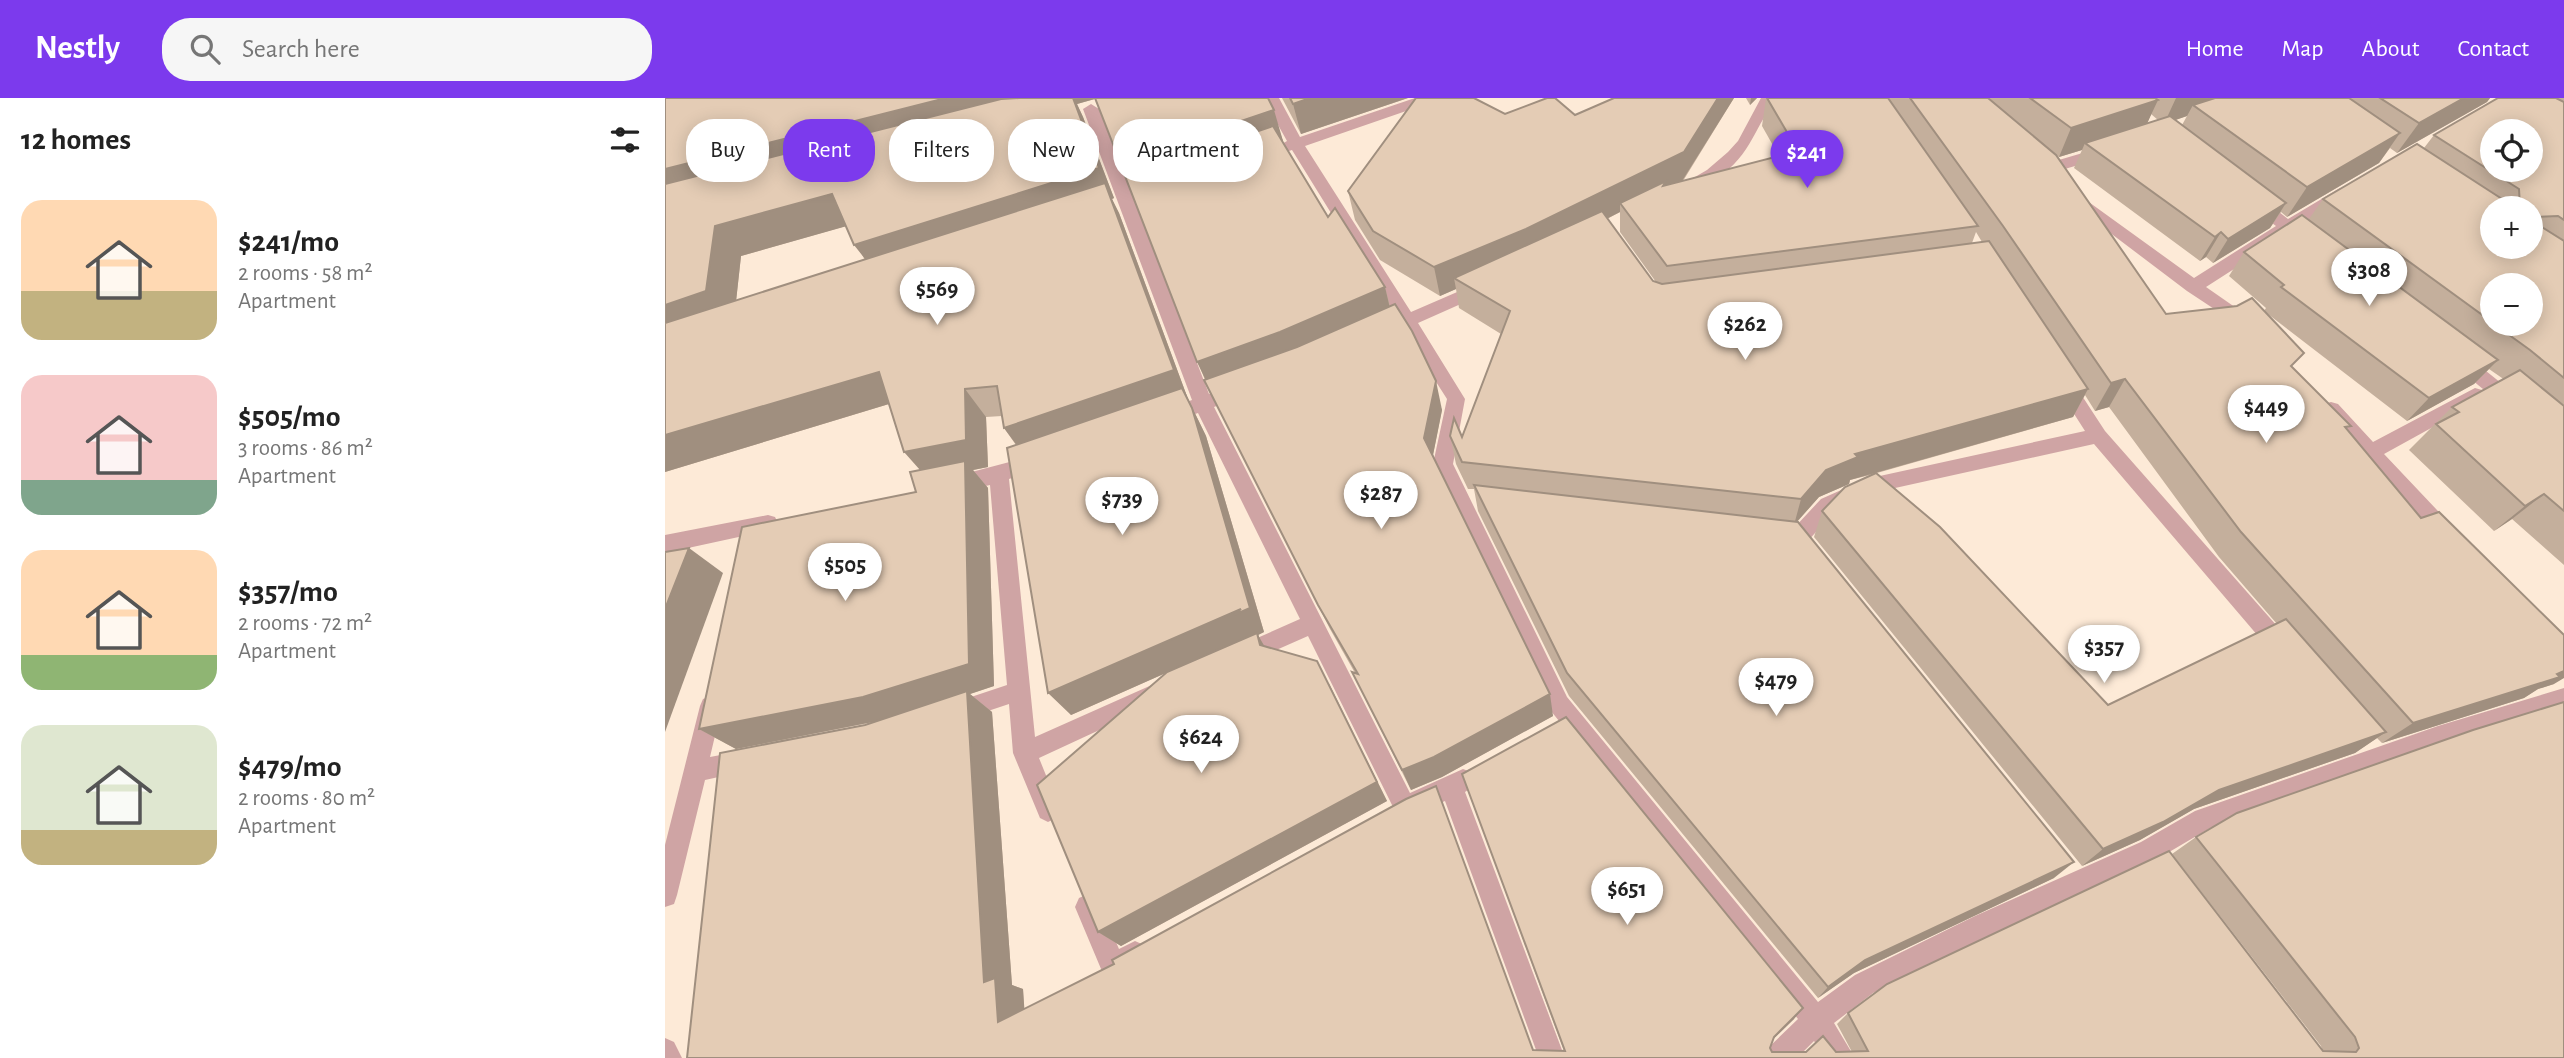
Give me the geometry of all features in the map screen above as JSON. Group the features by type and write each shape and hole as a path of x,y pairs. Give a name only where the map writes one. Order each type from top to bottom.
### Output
{"street":[{"path":"1271,98 1296,144 1456,399 1443,464 1559,704 1816,1020 1842,1058"},
{"path":"1270,153 1430,98"},
{"path":"1670,199 1699,183 1744,144 1759,108 1769,98"},
{"path":"1091,109 1203,403 1405,807"},
{"path":"2042,171 2113,148"},
{"path":"2025,158 2095,216 2260,337"},
{"path":"2193,287 2356,184"},
{"path":"2245,196 2320,252"},
{"path":"1359,342 1499,280"},
{"path":"2449,352 2523,411"},
{"path":"2052,366 2098,436 2297,665"},
{"path":"2371,452 2493,385"},
{"path":"1154,421 1249,386"},
{"path":"2316,393 2461,551"},
{"path":"1799,537 1828,505 1873,485 2098,436"},
{"path":"938,488 999,475 1057,456"},
{"path":"999,475 1025,753 1056,828"},
{"path":"1459,498 1486,501"},
{"path":"665,544 790,518"},
{"path":"744,554 749,527"},
{"path":"1759,532 1799,537 1817,558"},
{"path":"1224,663 1312,624"},
{"path":"1025,753 1174,685"},
{"path":"665,895 716,686"},
{"path":"932,720 1019,691"},
{"path":"1778,1058 1816,1020 1864,984 2150,850 2203,819 2564,698"},
{"path":"1548,734 1572,720"},
{"path":"2360,738 2378,759"},
{"path":"695,771 775,756"},
{"path":"1380,821 1487,767"},
{"path":"1451,787 1552,1058"},
{"path":"2150,850 2166,872"},
{"path":"2060,862 2077,883"},
{"path":"1082,891 1113,967 1161,940"},
{"path":"665,1051 669,1058"}],"building":[{"path":"665,98 946,98 863,119 783,119 783,139 769,143 769,119 686,119 686,164 665,169"},
{"path":"1073,98 1081,119 1008,119 1008,182 1054,182 854,245 832,194 715,226 706,291 665,305 665,184 686,179 686,182 769,182 769,158 783,154 783,182 875,182 875,131 889,127 889,182 994,182 994,119 922,119 1001,99"},
{"path":"1095,98 1268,98 1274,110 1247,119 1113,119 1113,144"},
{"path":"1290,98 1310,98 1293,104"},
{"path":"1416,98 1474,98 1505,114 1547,98 1555,98 1575,115 1614,98 1718,98 1684,152 1526,229 1434,267 1373,231 1348,191"},
{"path":"1767,98 1888,98 1978,226 1667,266 1620,203 1666,181 1663,186 1798,151"},
{"path":"1910,98 1988,98 2056,155 2166,314 2237,306 2252,298 2304,353 2291,366 2351,426 2345,427 2421,518 2439,512 2564,635 2564,671 2557,674 2560,677 2413,723 2241,532 2125,379 2111,383 2003,226"},
{"path":"2030,98 2155,98 2158,100 2071,128"},
{"path":"2215,98 2349,98 2400,133 2307,187 2193,105"},
{"path":"2380,98 2464,98 2419,123"},
{"path":"2498,98 2556,98 2564,102 2564,220 2558,216 2543,217 2543,196 2519,196 2519,189 2508,182 2543,182 2543,119 2480,119 2480,164 2434,135"},
{"path":"2170,116 2286,203 2228,239 2221,232 2215,237 2085,143"},
{"path":"1273,126 1328,217 1335,208 1385,287 1280,332 1197,362 1127,182 1263,182 1263,129"},
{"path":"2417,144 2497,196 2480,196 2480,259 2543,259 2543,228 2564,241 2564,378 2511,336 2543,336 2543,273 2480,273 2480,313 2323,199"},
{"path":"1105,183 1174,370 1004,428 997,386 965,389 966,440 904,452 879,372 665,435 665,323"},
{"path":"1602,211 1653,281 1662,284 1989,241 2088,389 1855,454 1858,457 1826,470 1801,499 1462,462 1450,436 1454,418 1462,437 1510,311 1454,278"},
{"path":"2302,215 2498,360 2429,398 2281,287 2284,285 2244,252"},
{"path":"1395,304 1412,331 1436,381 1424,438 1550,694 1434,757 1402,770 1352,672 1358,674 1318,605 1204,380 1297,347"},
{"path":"2520,370 2564,406 2564,511 2544,494 2525,506 2436,424 2459,412 2452,407"},
{"path":"1182,388 1192,408 1250,608 1234,615 1241,609 1048,693 1007,448"},
{"path":"965,461 969,664 863,697 699,729 742,527 916,492 910,472"},
{"path":"1876,473 1940,527 2108,705 2286,619 2386,732 2219,790 2163,822 2103,849 1822,511 1845,487"},
{"path":"1474,485 1798,522 2074,862 1865,960 1828,987 1567,673"},
{"path":"689,548 665,609 665,552"},
{"path":"1257,633 1260,645 1317,661 1377,782 1098,932 1037,785 1167,672"},
{"path":"967,691 984,982 995,978 998,1022 1114,964 1112,960 1406,799 1436,786 1533,1050 1565,1051 1462,774 1566,717 1803,1008 1774,1037 1770,1048 1772,1052 1806,1052 1823,1036 1836,1052 1868,1051 1848,1013 1887,984 2169,851 2323,1051 2356,1052 2359,1048 2355,1037 2196,837 2237,813 2473,730 2564,702 2564,1058 687,1058 720,753 865,725"}]}
